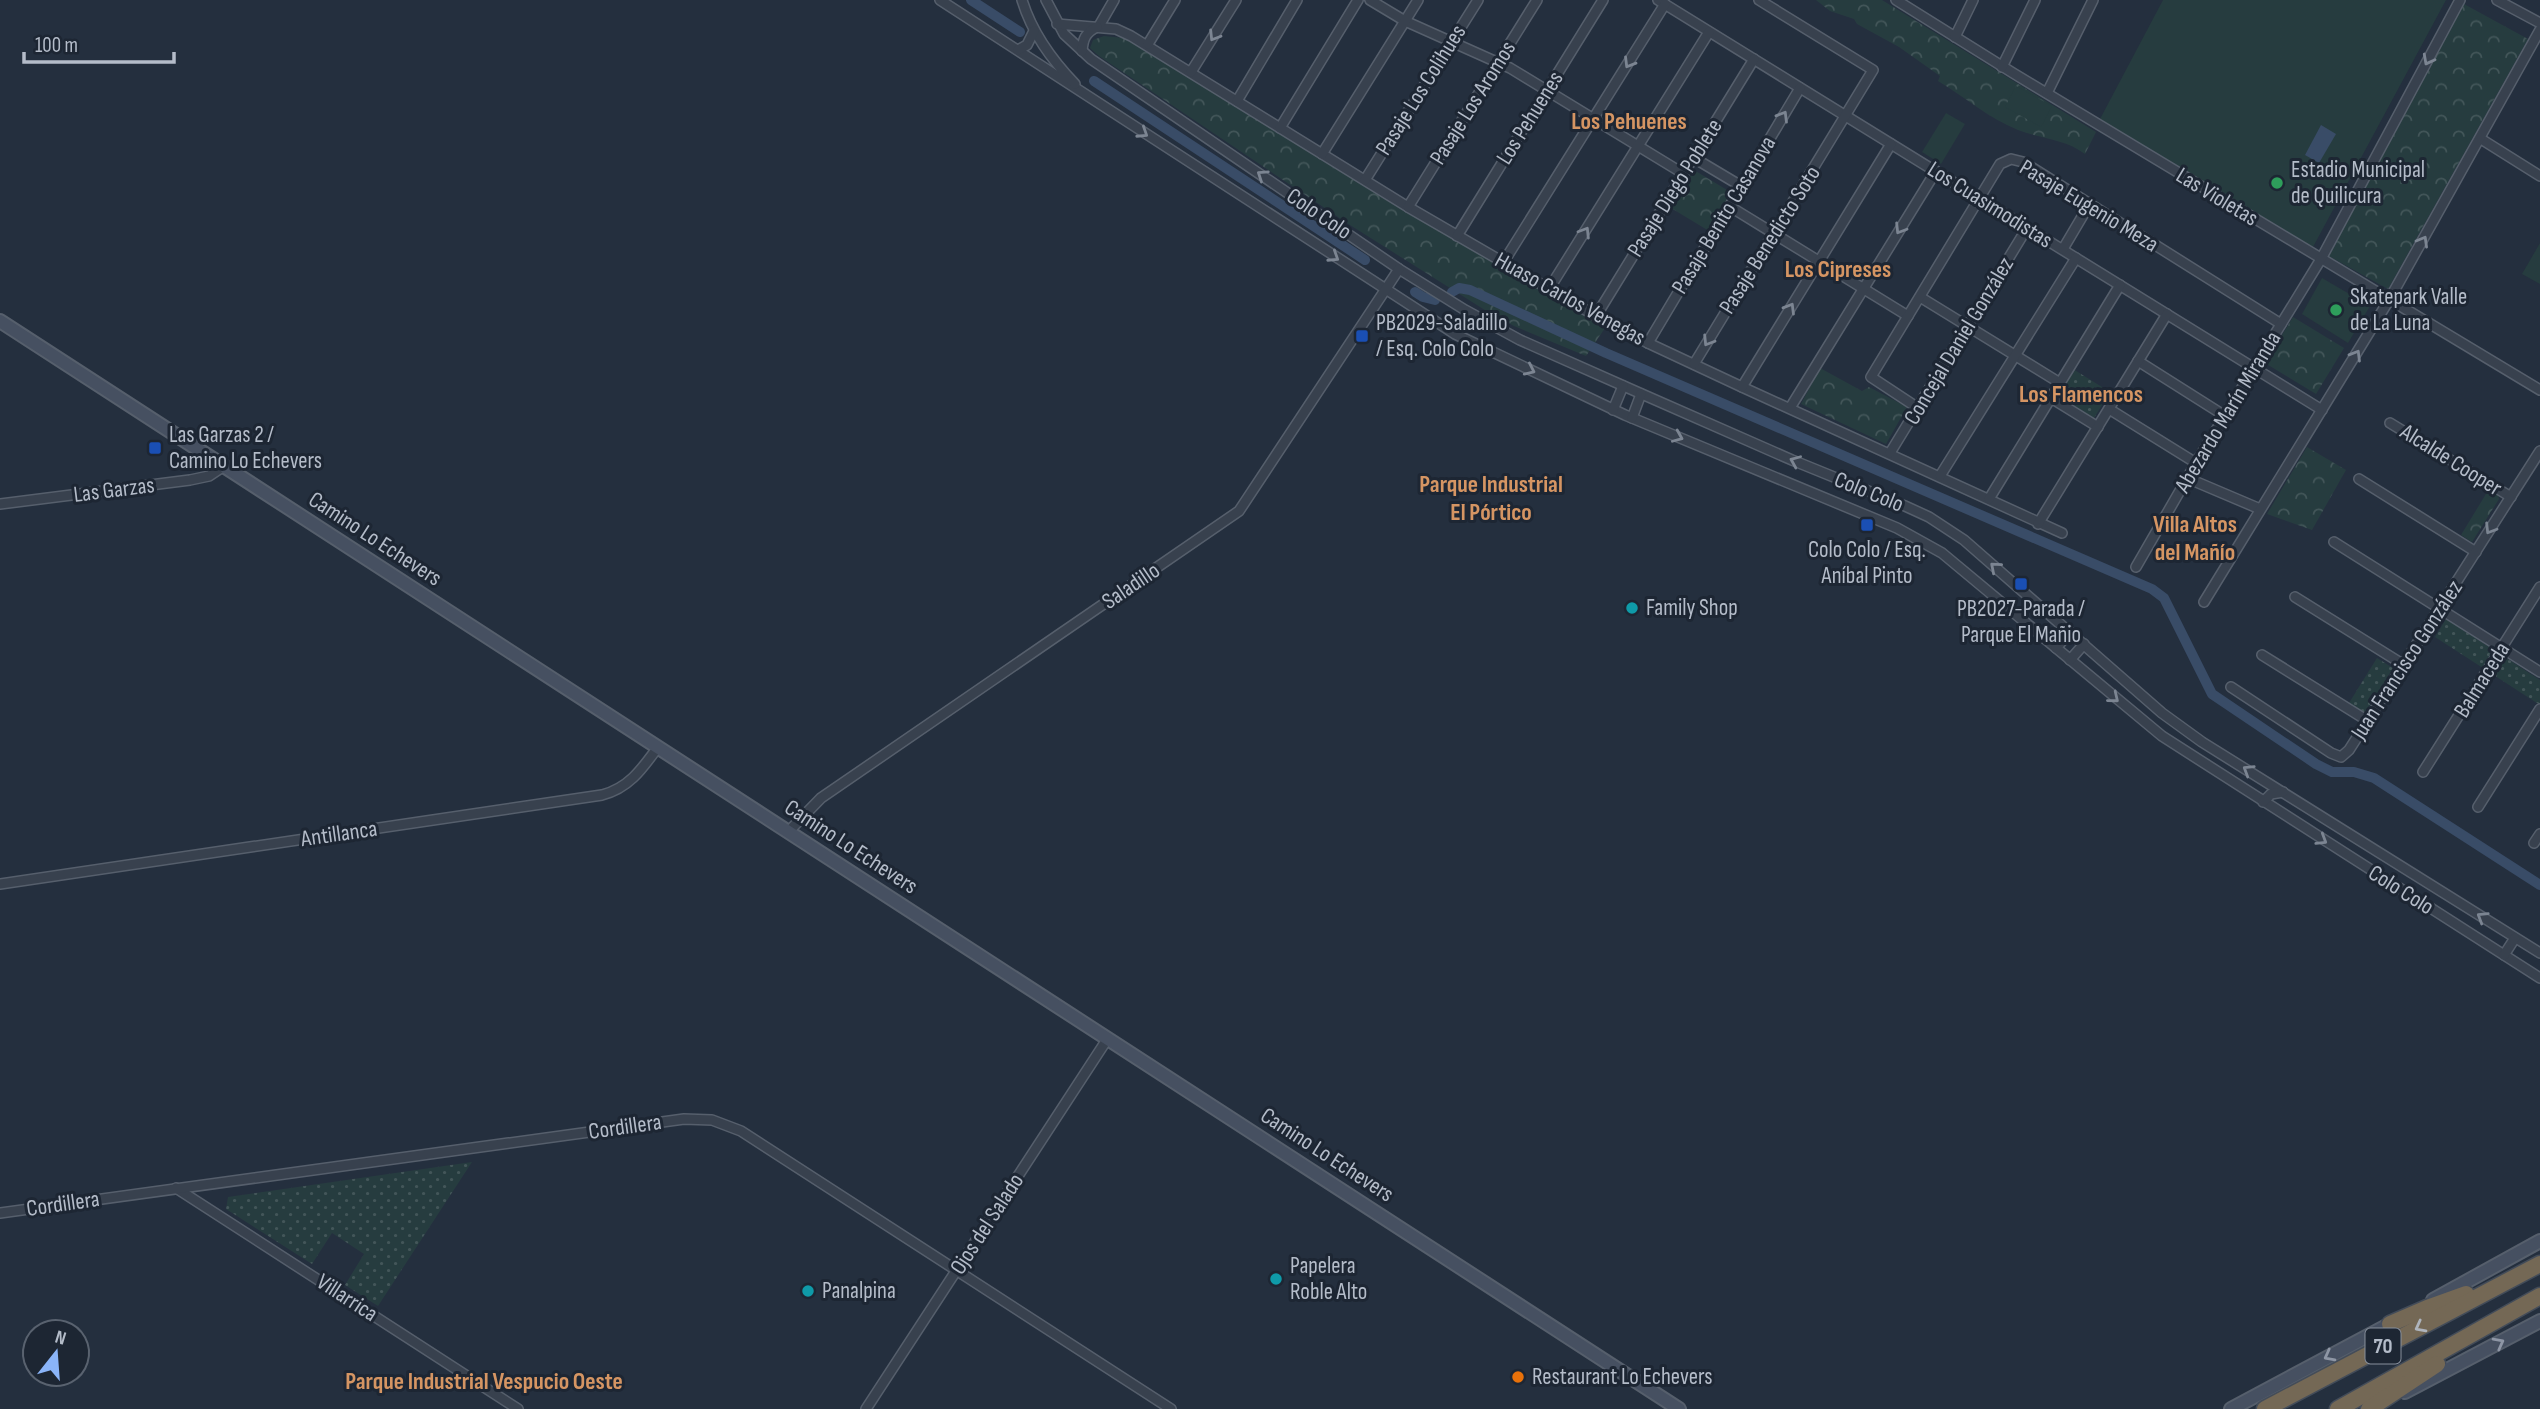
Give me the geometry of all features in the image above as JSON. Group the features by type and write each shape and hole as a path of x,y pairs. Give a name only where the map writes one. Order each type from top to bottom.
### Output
{"highway":[{"name":"70","path":"2265,1409 2540,1264"},
{"path":"2390,1324 2446,1300 2502,1284"},
{"name":"70","path":"2338,1409 2540,1296"},
{"path":"2372,1409 2487,1325"}],"main road":[{"name":"Camino Lo Echevers","path":"0,321 1679,1409"},
{"path":"2231,1409 2540,1241"},
{"path":"2372,1409 2540,1321"}],"street":[{"name":"Colo Colo","path":"940,0 1454,334 1613,410 1898,528 1942,553 2162,736 2540,978"},
{"name":"Colo Colo","path":"1022,0 1034,31 1054,62 1086,95"},
{"name":"Colo Colo","path":"1046,0 1064,34 1082,51 1399,269 1465,310 1520,340 1928,517 1964,540 2162,713 2202,741 2540,953"},
{"path":"1082,51 1087,32 1098,26 1114,0"},
{"path":"1148,44 1175,0"},
{"path":"1191,72 1236,0"},
{"path":"1237,101 1297,0"},
{"path":"1280,128 1358,0"},
{"path":"1370,0 1405,21 1499,62 1684,174"},
{"path":"1322,154 1418,0"},
{"name":"Pasaje Los Colihues","path":"1365,180 1478,0"},
{"name":"Pasaje Los Aromos","path":"1408,206 1537,0"},
{"name":"Los Pehuenes","path":"1457,236 1603,0"},
{"name":"Pasaje Benedicto Soto","path":"1694,364 1872,70 1759,0"},
{"name":"Las Violetas","path":"1896,0 1910,4 2002,67 2540,390"},
{"path":"1955,37 1973,0"},
{"path":"2002,67 2035,0"},
{"path":"2047,93 2093,0"},
{"name":"Abezardo Marín Miranda","path":"2136,567 2196,463 2321,259 2460,0"},
{"path":"2497,0 2540,23"},
{"path":"1503,263 1595,119 1662,2"},
{"name":"Los Cuasimodistas","path":"1662,2 2322,410"},
{"name":"Huaso Carlos Venegas","path":"1057,23 1118,30 1148,44 1457,236 1596,316 1742,387 2062,533"},
{"path":"2204,602 2389,300 2540,30"},
{"path":"1018,51 1027,44 1034,31"},
{"path":"1549,289 1709,32"},
{"name":"Pasaje Diego Poblete","path":"1596,316 1754,59"},
{"name":"Pasaje Benito Casanova","path":"1648,343 1800,88"},
{"path":"2481,139 2540,176"},
{"path":"1742,387 1891,144"},
{"path":"1694,158 1741,186"},
{"name":"Pasaje Eugenio Meza","path":"1918,408 1871,377 2000,164 2011,159 2023,162 2281,324"},
{"path":"1790,408 1936,171"},
{"path":"2063,249 2089,205"},
{"path":"1729,206 1908,316"},
{"name":"Concejal Daniel González","path":"1890,453 2027,228"},
{"path":"1940,476 2076,258"},
{"name":"Saladillo","path":"789,832 821,798 1240,511 1399,269"},
{"path":"1989,499 2120,285"},
{"path":"1920,297 2060,383"},
{"path":"2038,524 2167,314"},
{"path":"2138,361 2225,416"},
{"path":"1613,410 1623,386"},
{"path":"1632,418 1641,394"},
{"path":"2051,398 2098,427"},
{"path":"2109,409 2196,463"},
{"name":"Alcalde Cooper","path":"2390,423 2511,497"},
{"name":"Juan Francisco González","path":"2231,687 2341,757 2349,750 2368,721 2540,451"},
{"name":"Las Garzas","path":"0,504 190,480 209,476 224,466"},
{"path":"2187,478 2260,509"},
{"path":"2359,479 2476,552"},
{"path":"2333,542 2540,672"},
{"name":"Balmaceda","path":"2423,772 2540,587"},
{"path":"2295,597 2404,665"},
{"path":"2056,648 2070,632"},
{"path":"2070,660 2084,644"},
{"path":"2262,655 2368,721"},
{"path":"2478,807 2540,709"},
{"name":"Antillanca","path":"0,884 602,795 622,788 636,776 658,747"},
{"path":"2263,802 2271,794 2283,792"},
{"path":"2534,843 2540,834"},
{"path":"2504,955 2515,938"},
{"name":"Ojos del Salado","path":"866,1409 1108,1038"},
{"name":"Cordillera","path":"0,1213 670,1121 703,1119 741,1131 1171,1409"},
{"name":"Villarrica","path":"176,1188 518,1409"}],"green space":[{"path":"1816,0 1882,0 2096,132 2085,154 2069,145 2018,130 1997,120 1938,81 1940,76 1899,47 1857,24 1854,19 1830,11"},
{"name":"Estadio Municipal de Quilicura","path":"2163,0 2446,0 2313,247 2100,119"},
{"path":"2464,4 2528,39 2388,289 2327,255"},
{"path":"1104,36 1124,38 1605,328 1586,356 1514,326 1488,312 1350,225 1099,56 1090,48 1093,40"},
{"path":"2016,86 2052,106 2041,127 2005,107"},
{"path":"1946,113 1965,124 1941,164 1922,152"},
{"path":"1694,170 1732,193 1709,231 1671,208"},
{"path":"2540,243 2540,284 2522,274"},
{"name":"Skatepark Valle de La Luna","path":"2322,278 2370,306 2348,343 2302,314"},
{"path":"2293,317 2344,348 2316,394 2265,363"},
{"path":"1820,368 1862,391 1869,387 1907,407 1886,444 1801,404"},
{"path":"2073,369 2110,392 2094,418 2057,395"},
{"path":"2307,447 2346,470 2312,530 2267,514"},
{"path":"2492,491 2499,499 2472,542 2461,535 2486,494"},
{"path":"2446,619 2540,680 2540,705 2435,637"},
{"path":"2377,658 2393,668 2365,713 2349,703"},
{"path":"472,1162 378,1306 345,1285 364,1254 332,1233 312,1264 226,1209 228,1197"}],"water":[{"path":"2321,125 2336,134 2319,163 2305,155"}],"waterway":[{"path":"971,0 1020,32"},
{"path":"1094,81 1365,260"},
{"path":"1452,292 1459,288 1470,290 1606,353 2152,589 2164,598 2212,694 2316,764 2332,772 2354,772 2374,778 2540,885"},
{"path":"1415,292 1435,300"}],"place":[{"name":"Estadio Municipal de Quilicura","path":"2277,183"},
{"name":"Skatepark Valle de La Luna","path":"2336,310"},
{"name":"PB2029-Saladillo / Esq. Colo Colo","path":"1362,336"},
{"name":"Las Garzas 2 / Camino Lo Echevers","path":"155,448"},
{"name":"Colo Colo / Esq. Aníbal Pinto","path":"1867,525"},
{"name":"PB2027-Parada / Parque El Mañio","path":"2021,584"},
{"name":"Family Shop","path":"1632,608"},
{"name":"Papelera Roble Alto","path":"1276,1279"},
{"name":"Panalpina","path":"808,1291"},
{"name":"Restaurant Lo Echevers","path":"1518,1377"}],"district":[{"name":"Los Pehuenes","path":"1629,121"},
{"name":"Los Cipreses","path":"1838,269"},
{"name":"Los Flamencos","path":"2081,394"},
{"name":"Parque Industrial El Pórtico","path":"1491,498"},
{"name":"Villa Altos del Mañío","path":"2195,538"},
{"name":"Parque Industrial Vespucio Oeste","path":"484,1381"}]}
